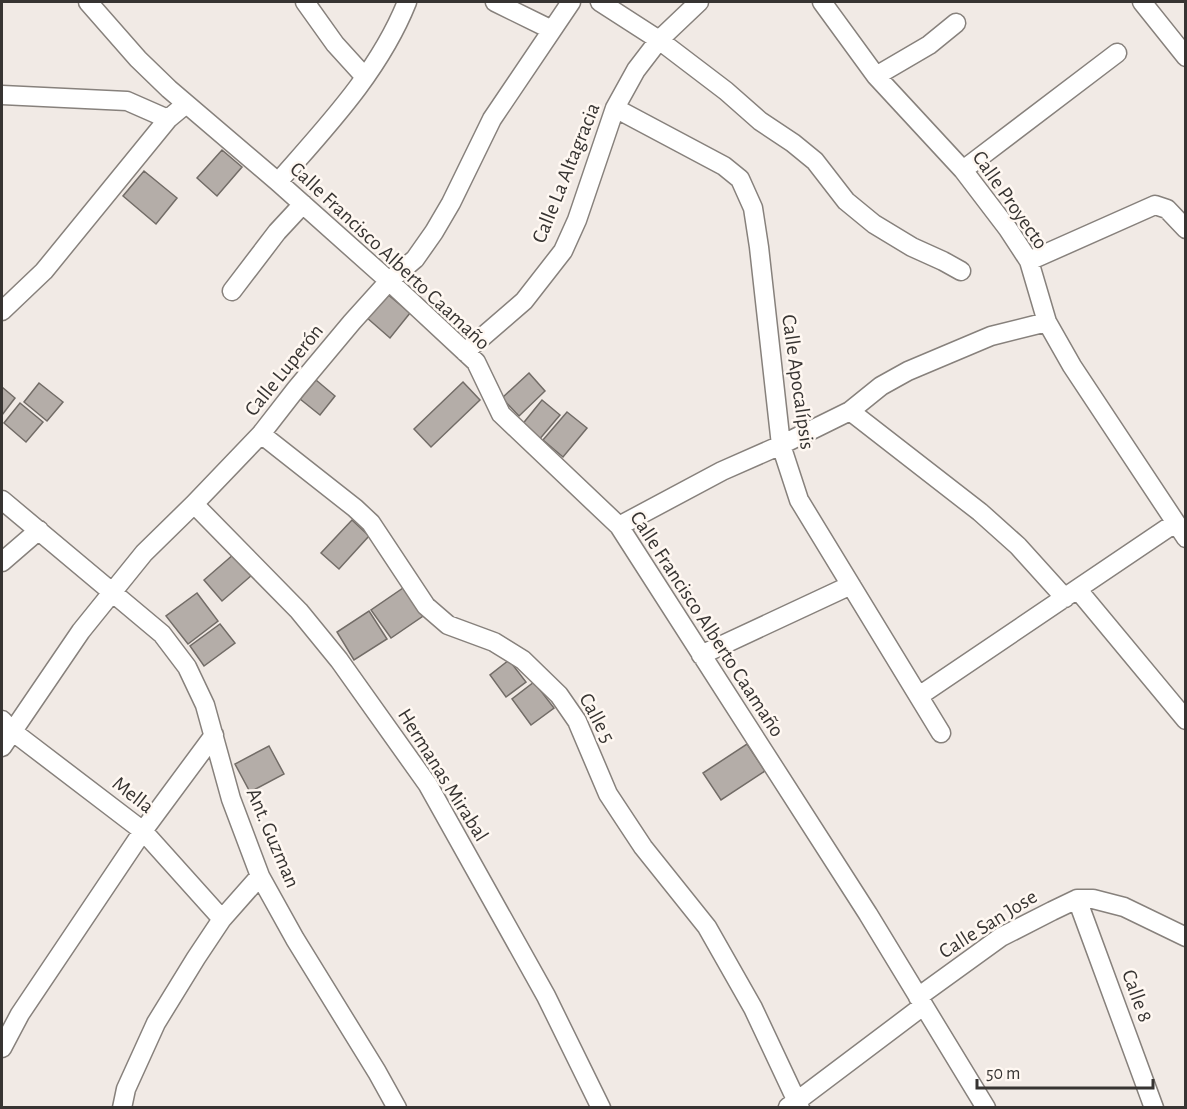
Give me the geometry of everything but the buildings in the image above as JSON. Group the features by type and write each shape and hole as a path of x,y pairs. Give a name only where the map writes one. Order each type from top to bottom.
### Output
{"street":[{"name":"Calle Francisco Alberto Caamaño","path":"88,2 138,58 186,104 303,204 476,362 501,414 620,526 868,914 986,1107"},
{"path":"305,2 335,44 366,77"},
{"path":"278,182 366,77 407,2"},
{"path":"495,2 552,30"},
{"name":"Calle Luperón","path":"2,747 7,725 144,553 261,434 352,322 389,281 415,259 451,203 492,119 572,2"},
{"path":"600,2 658,40 726,91 760,121 815,161 846,201 873,224 912,247 961,271"},
{"name":"Calle La Altagracia","path":"465,352 524,302 563,251 577,220 615,108 636,70 658,40 699,2"},
{"name":"Calle Proyecto","path":"822,2 876,76 963,170 1008,229 1029,261 1047,322 1072,366 1180,530"},
{"path":"1142,2 1185,57"},
{"path":"876,76 929,45 956,23"},
{"path":"963,170 1117,53"},
{"path":"2,94 127,102 168,119"},
{"path":"2,311 44,271 168,119 186,104"},
{"name":"Calle Apocalípsis","path":"615,108 724,166 741,179 753,208 759,247 781,445 799,500 941,733"},
{"path":"232,291 277,232 303,204"},
{"path":"1029,261 1155,206 1167,209 1185,229"},
{"path":"620,526 722,471 850,411 881,386 908,370 991,336 1047,322"},
{"path":"850,411 980,512 1072,594 1185,720"},
{"name":"Calle 5","path":"261,434 355,508 371,524 426,606 448,625 494,642 523,660 559,695 577,721 608,794 643,847 707,927 753,1008 795,1105"},
{"name":"Ant. Guzman","path":"2,500 162,634 187,667 205,705 231,799 260,876 295,939 397,1107"},
{"name":"Hermanas Mirabal","path":"194,504 298,610 339,660 428,785 546,996 601,1107"},
{"path":"2,562 39,530"},
{"path":"919,696 1072,594 1180,530"},
{"path":"701,655 851,585"},
{"name":"Mella","path":"7,725 143,831 222,919"},
{"path":"2,1048 20,1014 143,831 214,735"},
{"path":"126,1105 126,1089 156,1023 222,919 260,876"},
{"path":"1077,899 1093,899 1124,907 1185,937"},
{"name":"Calle San Jose","path":"795,1105 1001,937 1077,899"},
{"name":"Calle 8","path":"1077,899 1154,1107"}]}
